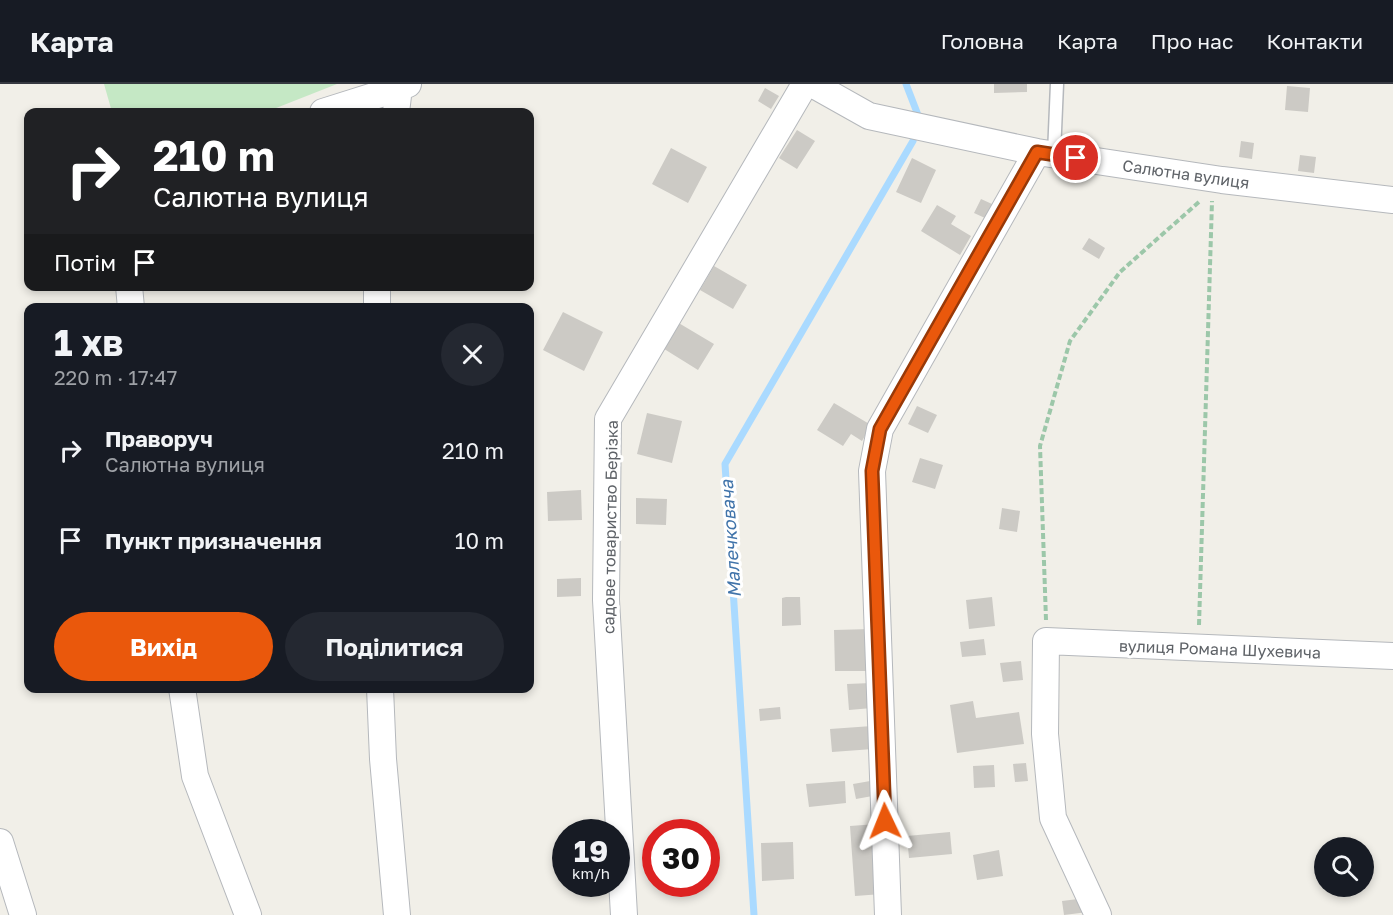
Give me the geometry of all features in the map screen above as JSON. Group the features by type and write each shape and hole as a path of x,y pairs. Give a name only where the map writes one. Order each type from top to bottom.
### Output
{"street":[{"name":"садове товариство Берізка","path":"624,915 606,600 608,418 805,84"},
{"name":"Салютна вулиця","path":"812,84 869,116 1046,153 1217,186 1393,200"},
{"path":"341,108 401,95"},
{"path":"888,915 872,482 880,429 1046,153"},
{"path":"1046,641 1045,734 1053,818 1098,915"},
{"name":"вулиця Романа Шухевича","path":"1046,641 1393,656"},
{"path":"183,693 195,776 248,915"},
{"path":"380,693 383,759 397,915"},
{"path":"0,842 23,915"}],"lane":[{"path":"1046,153 1057,84"}],"path":[{"path":"1046,641 1040,446 1070,341 1120,272 1217,186"},
{"path":"1199,648 1217,186"}],"green space":[{"path":"104,84 337,84 276,108 111,108"}],"building":[{"path":"994,84 1027,84 1027,92 994,93"},
{"path":"1287,86 1310,88 1308,112 1285,110"},
{"path":"765,88 779,96 771,109 758,101"},
{"path":"797,130 815,141 797,169 779,158"},
{"path":"1241,141 1254,143 1252,159 1239,157"},
{"path":"671,148 707,167 688,203 652,184"},
{"path":"1300,155 1316,157 1314,173 1298,171"},
{"path":"912,158 936,170 921,203 896,192"},
{"path":"981,199 992,204 985,218 974,213"},
{"path":"937,205 956,216 951,224 971,236 960,255 921,231"},
{"path":"1089,238 1105,248 1099,259 1082,249"},
{"path":"714,266 747,285 733,309 700,290"},
{"path":"563,312 603,332 584,371 543,350"},
{"path":"677,322 714,344 698,370 661,347"},
{"path":"834,403 871,425 862,441 851,434 843,446 817,430"},
{"path":"917,406 937,415 928,433 908,424"},
{"path":"647,413 682,421 672,463 637,454"},
{"path":"920,458 943,465 935,489 912,482"},
{"path":"581,490 582,520 548,521 547,492"},
{"path":"636,498 667,499 666,525 636,524"},
{"path":"1002,508 1020,511 1017,532 999,529"},
{"path":"581,578 581,596 557,597 557,579"},
{"path":"800,597 801,625 782,626 782,598"},
{"path":"992,597 995,626 969,629 966,600"},
{"path":"871,629 872,671 835,671 834,630"},
{"path":"984,639 986,655 962,657 960,642"},
{"path":"1021,661 1023,680 1003,682 1000,663"},
{"path":"871,683 872,708 849,710 847,684"},
{"path":"973,701 976,718 1019,712 1024,744 957,753 950,705"},
{"path":"780,707 781,719 760,721 759,709"},
{"path":"872,726 873,749 832,752 830,729"},
{"path":"1026,763 1028,781 1015,782 1013,764"},
{"path":"994,765 995,787 974,788 973,766"},
{"path":"876,780 878,795 856,799 853,784"},
{"path":"845,781 846,803 809,807 806,784"},
{"path":"877,824 882,894 855,896 850,826"},
{"path":"950,832 952,854 909,858 907,836"},
{"path":"793,842 794,879 762,881 761,843"},
{"path":"999,850 1003,876 977,880 973,855"},
{"path":"1086,898 1088,912 1064,915 1062,901"}],"waterway":[{"name":"Малечковача","path":"906,84 918,115"},
{"name":"Малечковача","path":"754,915 725,464 913,141"}],"route":[{"path":"885,821 872,471 880,429 1037,152 1076,158"}]}
